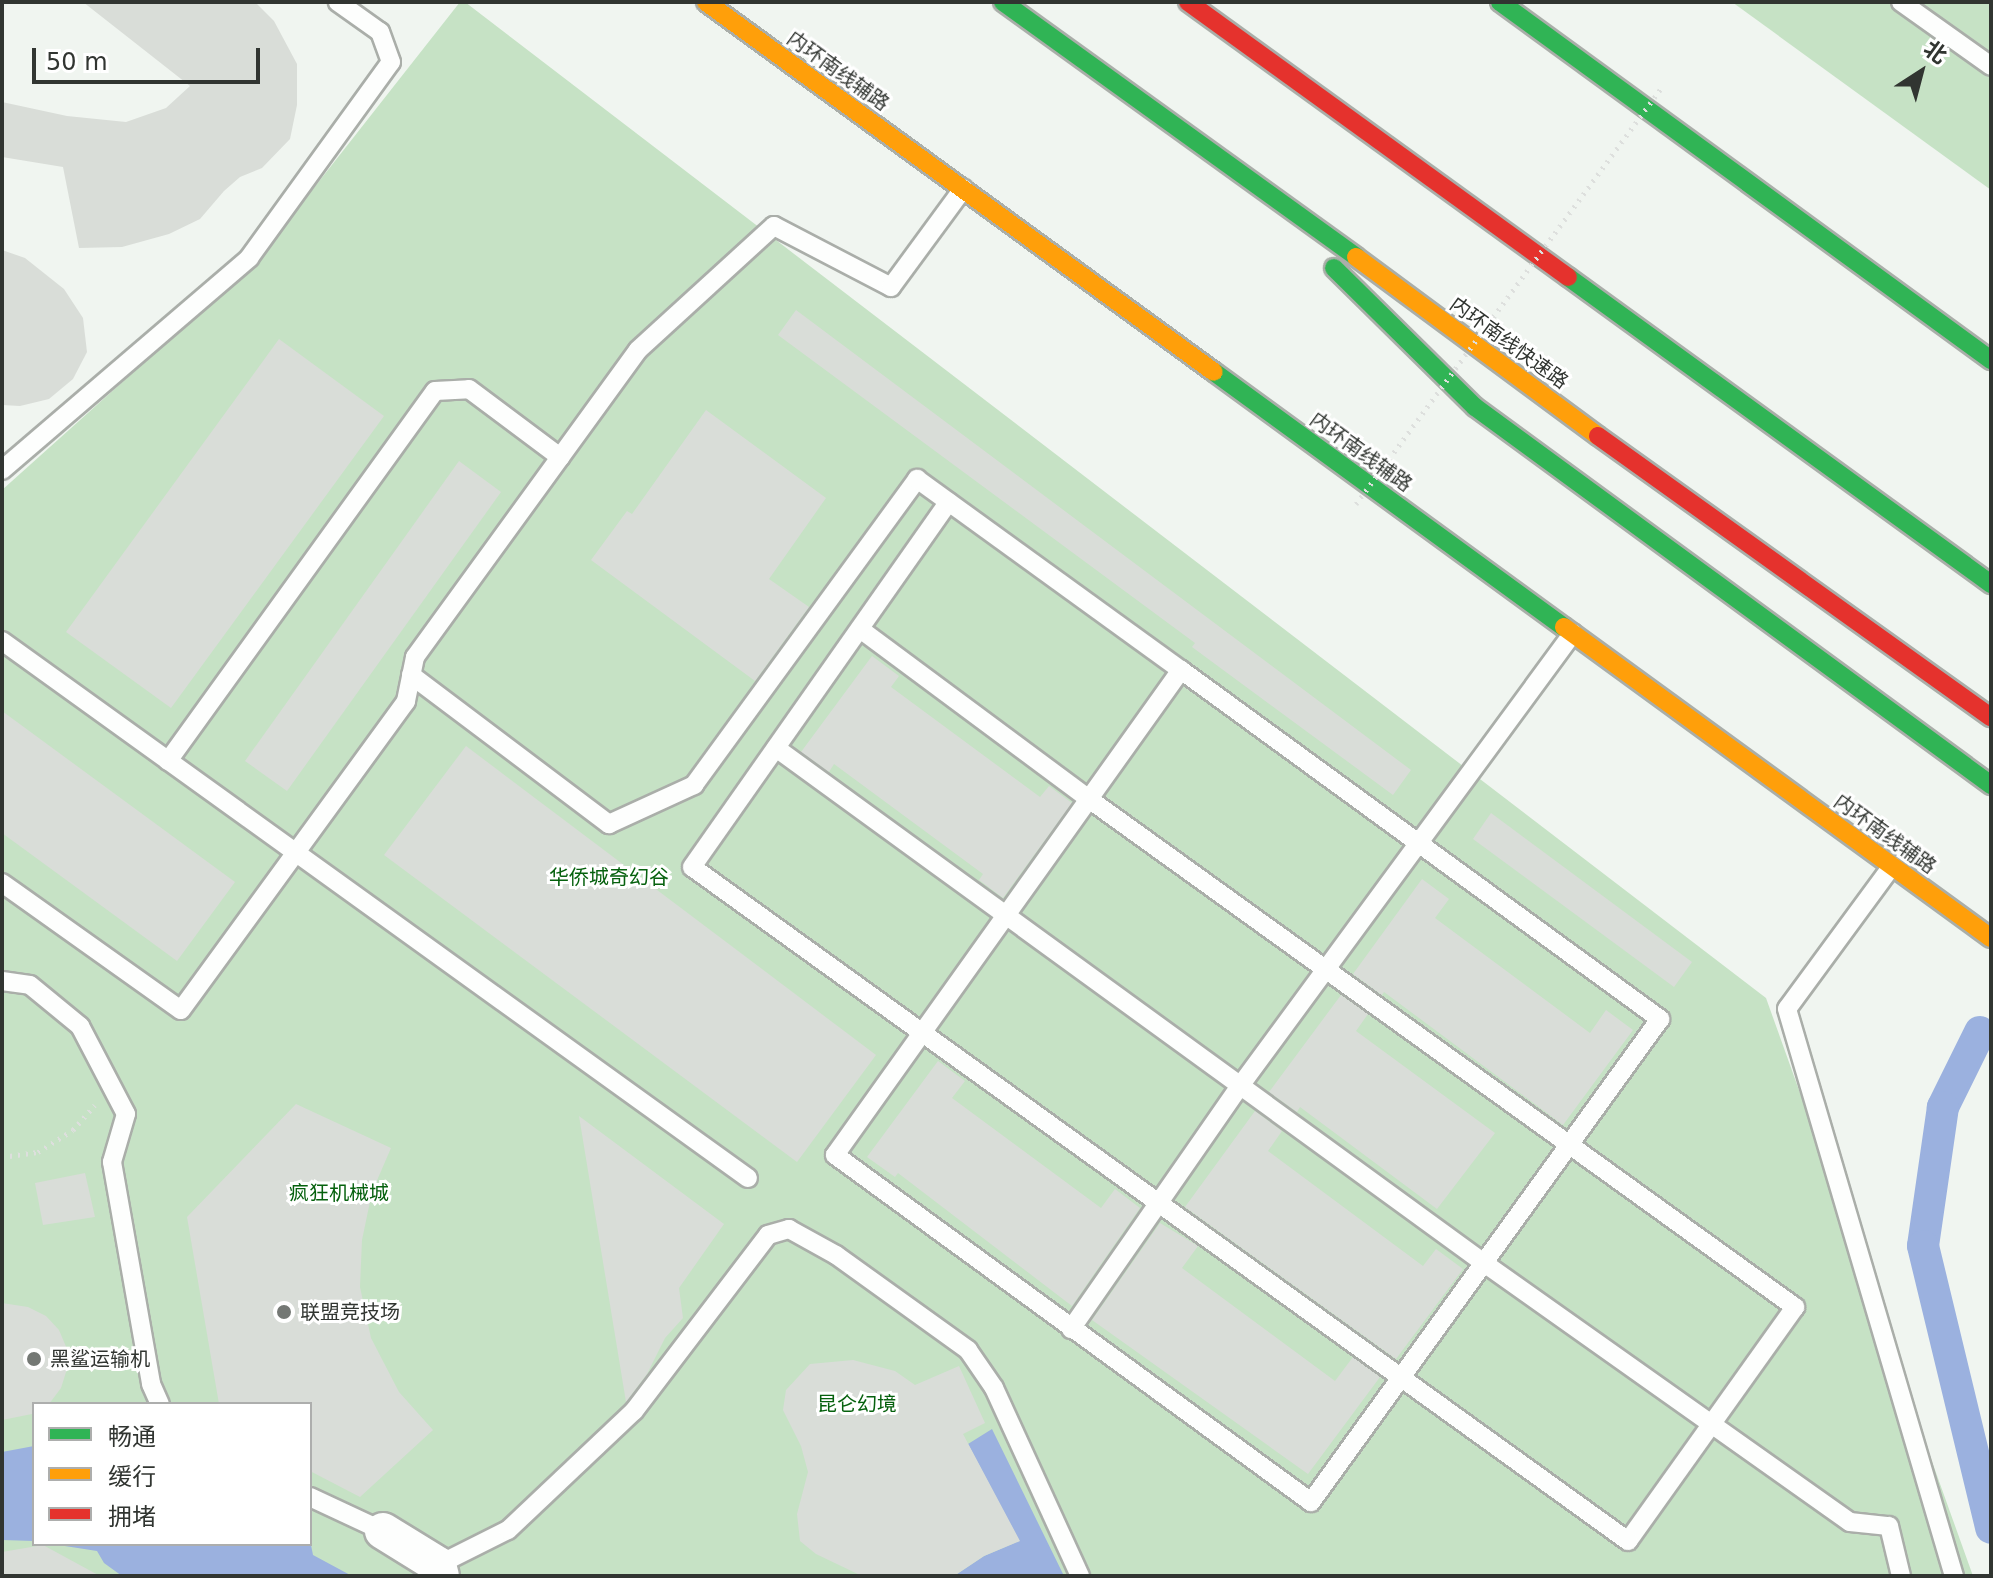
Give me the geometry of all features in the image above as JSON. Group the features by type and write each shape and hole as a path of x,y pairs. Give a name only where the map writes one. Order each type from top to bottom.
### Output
{"main road":[{"name":"内环南线辅路","path":"706,2 1991,938"},
{"name":"内环南线快速路","path":"1003,2 1221,157 1664,484 1991,717"},
{"path":"1188,2 1991,584"},
{"path":"1500,2 1991,360"},
{"path":"1221,157 1475,407 1991,785"}],"street":[{"path":"383,1531 440,1570"}],"lane":[{"path":"2,470 249,258 391,62 380,32 338,2"},
{"path":"1901,2 1991,66"},
{"path":"2,883 181,1010 406,701 415,657 638,350 774,226 891,287 963,189"},
{"path":"168,761 435,391 469,389 560,457"},
{"path":"411,675 609,824 694,785 917,479 1181,670 1660,1019 1311,1502 835,1155 1181,670"},
{"path":"860,629 1089,799 1795,1307 1628,1541 692,867 949,502"},
{"path":"1071,1329 1240,1086 1573,633"},
{"path":"2,641 748,1178"},
{"path":"776,748 1484,1263 1850,1522 1889,1526 1901,1576"},
{"path":"1892,866 1787,1009 1954,1576"},
{"path":"2,981 30,985 80,1026 126,1114 112,1162 151,1384 159,1402"},
{"path":"440,1570 508,1530 634,1411 768,1235 789,1229 836,1255 968,1350 994,1388 1080,1576"},
{"path":"312,1498 383,1531"}],"path":[{"path":"1356,504 1662,87"},
{"path":"2,1157 38,1152 73,1130 96,1103 102,1069"}],"green space":[{"name":"华侨城奇幻谷","path":"460,2 465,2 1766,998 1973,1576 2,1576 2,490 254,264"},
{"path":"1732,2 1991,2 1991,190"}],"water":[{"path":"992,1429 1064,1576 954,1576 984,1556 1019,1541 968,1444"},
{"path":"32,1446 32,1541 2,1540 2,1452"},
{"path":"65,1546 311,1546 313,1555 352,1576 122,1576 104,1563 97,1551"}],"building":[{"path":"83,2 255,2 274,21 297,64 297,105 290,139 262,168 240,177 224,191 200,219 169,234 122,247 79,248 63,167 2,157 2,102 67,116 126,122 166,108 190,86"},
{"path":"2,250 25,258 64,289 83,318 87,352 73,379 49,399 20,406 2,405"},
{"path":"796,310 1411,770 1393,795 1192,647 1195,643 778,335"},
{"path":"279,339 384,416 171,708 66,632"},
{"path":"706,410 826,498 769,579 809,607 755,681 591,560 627,511 632,514"},
{"path":"459,461 501,492 287,791 245,761"},
{"path":"872,656 899,676 891,687 1040,797 1049,786 1072,803 1003,898 979,880 983,874 834,764 829,772 801,752"},
{"path":"2,711 235,882 177,961 2,833"},
{"path":"466,746 876,1055 797,1162 384,855"},
{"path":"1491,813 1692,962 1674,987 1473,839"},
{"path":"1422,879 1449,899 1435,918 1590,1033 1606,1010 1633,1030 1563,1125 1384,992 1382,995 1353,974"},
{"path":"1341,995 1368,1014 1356,1031 1495,1133 1437,1209 1300,1107 1297,1112 1269,1092"},
{"path":"938,1061 965,1081 952,1098 1101,1208 1115,1189 1140,1208 1072,1306 898,1173 895,1177 867,1157"},
{"name":"联盟竞技场","path":"296,1104 391,1148 372,1192 362,1240 360,1287 371,1338 399,1392 433,1430 360,1497 312,1472 312,1402 219,1402 187,1217"},
{"path":"1255,1111 1282,1131 1268,1151 1423,1266 1436,1249 1463,1269 1396,1359 1185,1207"},
{"path":"579,1116 724,1224 679,1288 683,1318 665,1338 647,1374 626,1402"},
{"path":"85,1173 95,1217 43,1225 35,1183"},
{"path":"1160,1223 1198,1246 1182,1268 1335,1381 1353,1357 1380,1377 1308,1474 1092,1320"},
{"name":"黑鲨运输机","path":"2,1303 28,1307 46,1316 59,1330 67,1349 67,1369 61,1388 50,1402 32,1402 32,1414 2,1420"},
{"path":"853,1360 895,1371 915,1385 959,1366 985,1423 963,1434 1020,1541 984,1556 954,1576 862,1576 816,1554 800,1541 797,1514 808,1472 801,1446 783,1410 786,1390 810,1364"},
{"path":"45,1546 100,1576 2,1576 2,1552"}],"waterway":[{"path":"1980,1032 1943,1107 1923,1246 1991,1528"}],"traffic: fast":[{"path":"1003,2 1356,257"},
{"path":"1500,2 1991,360"},
{"path":"1334,268 1475,407 1991,785"},
{"path":"1568,277 1991,584"},
{"path":"1214,372 1564,627"}],"traffic: slow":[{"path":"706,2 1214,372"},
{"path":"1356,257 1598,436"},
{"path":"1564,627 1991,938"}],"traffic: jam":[{"path":"1188,2 1568,277"},
{"path":"1598,436 1991,717"}],"place":[{"name":"联盟竞技场","path":"284,1312"},
{"name":"黑鲨运输机","path":"34,1359"}],"park label":[{"name":"疯狂机械城","path":"339,1193"},
{"name":"昆仑幻境","path":"857,1404"}]}
